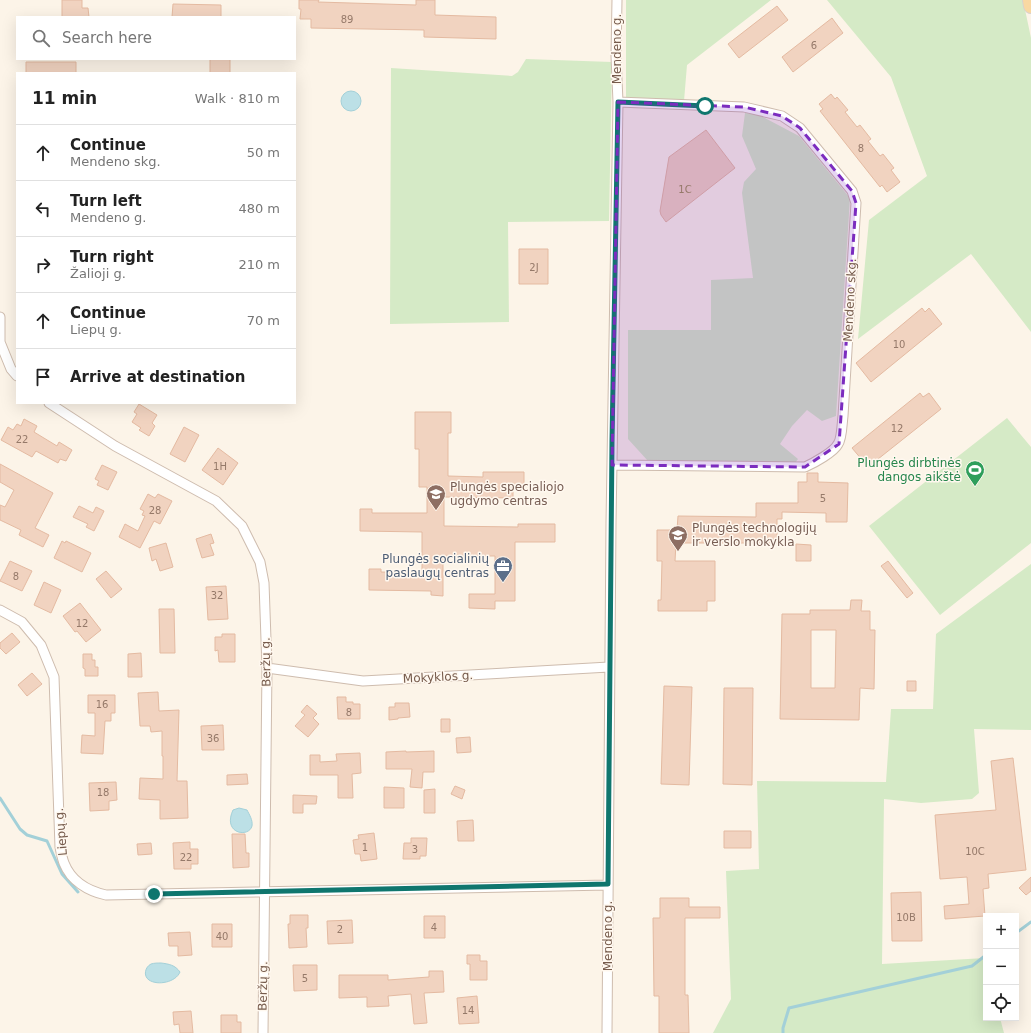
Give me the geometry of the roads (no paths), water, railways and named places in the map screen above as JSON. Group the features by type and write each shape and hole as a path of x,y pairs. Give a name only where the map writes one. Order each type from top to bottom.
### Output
{"main road":[{"path":"1030,0 1031,6"}],"street":[{"name":"Mendeno g.","path":"607,1033 609,667 618,102 616,56 617,0"},
{"name":"Mendeno skg.","path":"612,465 805,467 815,463 839,444 843,416 856,203 852,191 800,128 782,116 744,107 618,102"},
{"path":"0,317 0,342 11,369 16,375"},
{"name":"Beržų g.","path":"51,404 114,446 216,501 242,526 260,562 264,583 267,668 263,1033"},
{"name":"Liepų g.","path":"0,610 22,622 42,645 54,677 60,847 64,863 72,876 84,887 95,892 106,895 608,884"},
{"name":"Mokyklos g.","path":"267,668 363,681 609,667"}],"water":[{"path":"351,91 358,94 361,101 358,108 351,111 344,108 341,101 344,94"},
{"path":"239,808 247,810 252,824 250,830 242,833 233,829 231,824 233,810"},
{"path":"161,963 172,965 180,972 171,981 157,983 149,980 145,974 147,967 151,964"}],"waterway":[{"path":"0,798 20,829 27,835 47,841 62,874 78,892"},
{"path":"1019,931 1031,922"},
{"path":"783,1033 789,1008 972,966 983,957"}],"place":[{"name":"Plungės dirbtinės dangos aikštė","path":"975,487"},
{"name":"Plungės specialiojo ugdymo centras","path":"436,511"},
{"name":"Plungės technologijų ir verslo mokykla","path":"678,552"},
{"name":"Plungės socialinių paslaugų centras","path":"503,583"}]}
